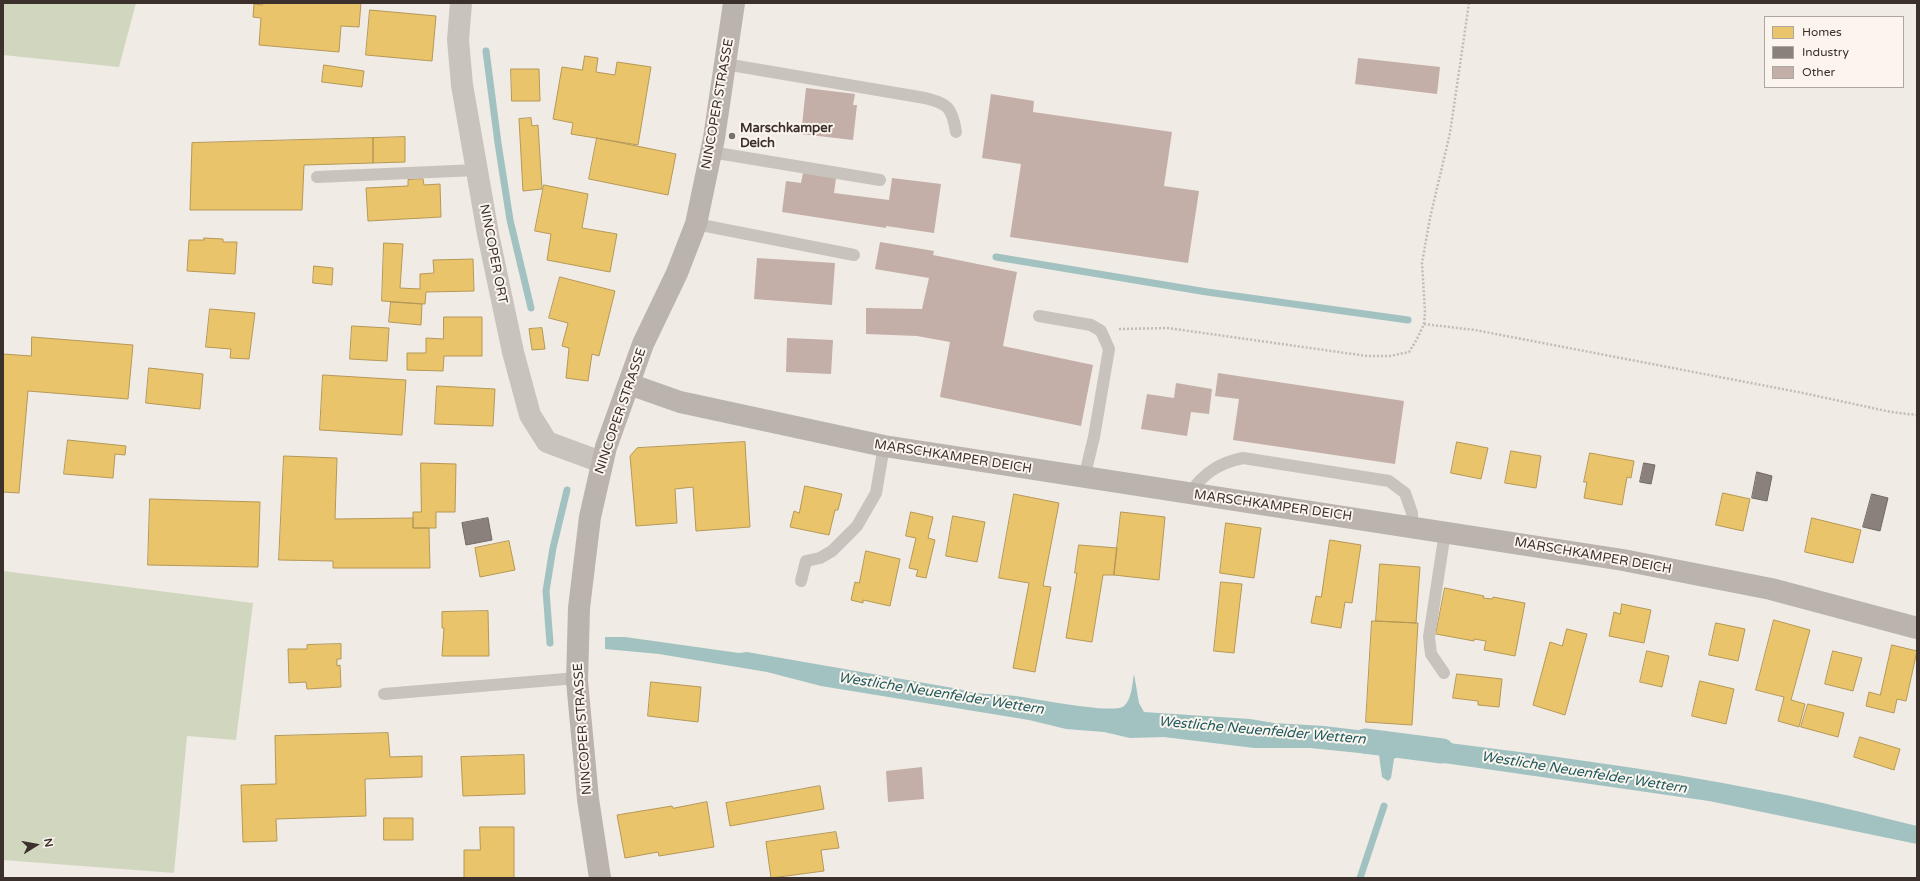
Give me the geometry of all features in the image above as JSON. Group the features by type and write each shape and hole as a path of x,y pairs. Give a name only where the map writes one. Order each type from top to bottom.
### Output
{"main road":[{"name":"NINCOPER STRASSE","path":"600,878 588,799 577,678 580,600 590,517 602,462 643,344 677,273 696,224 710,152 734,3"},
{"name":"MARSCHKAMPER DEICH","path":"629,384 680,402 884,446 1623,560 1771,589 1917,628"}],"street":[{"name":"NINCOPER ORT","path":"461,3 458,40 462,85 488,234 513,352 530,415 547,442 602,462"}],"lane":[{"path":"725,64 943,102 954,116 956,132"},
{"path":"710,152 880,180"},
{"path":"318,177 477,170"},
{"path":"696,224 854,256"},
{"path":"1040,316 1091,325 1101,331 1109,349 1094,437 1084,478"},
{"path":"801,582 806,561 820,558 832,551 857,526 876,493 884,446"},
{"path":"1189,494 1199,480 1212,470 1226,461 1243,458 1389,481 1405,493 1412,513 1412,527"},
{"path":"1444,673 1431,654 1429,637 1445,532"},
{"path":"384,694 577,678"}],"path":[{"path":"1101,331 1131,327 1168,328 1367,356 1390,356 1408,352 1418,339 1424,324 1425,312 1422,263 1430,218 1450,133 1469,3"},
{"path":"1424,324 1475,330 1796,391 1891,412 1917,415"}],"green space":[{"path":"3,3 136,3 119,67 3,55"},
{"path":"3,571 253,603 236,740 187,736 174,873 3,860"}],"water":[{"path":"605,637 625,637 739,653 747,652 959,689 974,693 1008,695 1105,709 1117,708 1124,706 1127,703 1134,674 1139,703 1144,712 1250,719 1274,723 1324,726 1400,735 1397,757 1394,759 1391,778 1388,781 1382,777 1379,755 1310,748 1254,748 1164,737 1130,738 1104,732 1066,729 1029,720 821,686 767,672 659,654 605,649"},
{"path":"1410,738 1635,768 1725,783 1788,796 1917,826 1917,844 1709,801 1409,758"}],"building: Homes":[{"path":"262,3 361,3 359,27 341,26 339,52 259,45 261,18 253,17 254,4 262,5"},
{"path":"370,10 436,16 432,61 366,55"},
{"path":"585,56 598,58 596,72 615,75 617,62 651,67 638,145 571,134 573,123 553,119 562,67 582,70"},
{"path":"324,65 364,71 362,87 322,82"},
{"path":"511,69 539,69 540,101 512,101"},
{"path":"531,118 532,126 538,125 542,189 523,191 519,119"},
{"path":"405,137 405,162 373,163 373,138"},
{"path":"373,138 373,163 304,165 302,210 190,210 192,143"},
{"path":"597,138 676,154 668,195 589,179"},
{"path":"423,179 424,185 440,184 441,217 368,221 366,188 408,186 408,180"},
{"path":"544,185 588,194 582,228 617,234 610,272 547,260 551,234 535,231"},
{"path":"204,238 223,239 223,242 237,242 235,274 187,271 189,240 204,240"},
{"path":"384,243 403,244 400,288 420,289 420,274 434,273 433,260 473,259 474,291 426,292 425,304 382,301"},
{"path":"314,266 333,268 332,285 313,283"},
{"path":"560,277 615,291 599,356 592,354 588,381 566,378 569,348 562,346 568,323 549,318"},
{"path":"391,302 422,304 421,325 389,322"},
{"path":"210,309 255,313 249,359 230,358 231,349 206,347"},
{"path":"444,317 482,317 482,356 444,356 443,371 407,370 407,353 426,353 426,338 443,339"},
{"path":"352,326 389,328 387,361 350,359"},
{"path":"542,328 545,349 532,350 529,329"},
{"path":"32,337 133,345 128,399 28,391 19,493 3,492 3,354 31,356"},
{"path":"149,368 203,374 200,409 146,403"},
{"path":"323,375 406,380 402,435 320,430"},
{"path":"437,386 495,389 493,426 435,424"},
{"path":"68,440 126,446 125,455 115,454 113,478 64,474"},
{"path":"745,442 750,527 696,531 693,487 675,489 677,523 636,526 630,456 637,448"},
{"path":"1457,442 1488,448 1481,479 1451,473"},
{"path":"1511,451 1541,456 1536,488 1505,483"},
{"path":"1590,453 1634,461 1631,478 1627,477 1622,505 1584,498 1587,482 1584,482"},
{"path":"284,456 337,458 335,519 413,518 413,528 429,528 430,568 333,568 333,561 279,560"},
{"path":"421,463 456,464 455,512 436,512 436,528 413,528 413,512 421,512"},
{"path":"805,486 842,494 838,510 835,510 829,535 790,527 794,511 799,513"},
{"path":"1723,493 1750,499 1743,531 1716,525"},
{"path":"1014,494 1059,503 1043,586 1051,587 1035,672 1013,668 1029,583 999,578"},
{"path":"150,499 260,502 258,567 148,565"},
{"path":"911,512 933,517 928,538 935,540 926,578 916,576 918,570 909,568 916,538 906,536"},
{"path":"1121,512 1165,517 1159,580 1114,575"},
{"path":"953,516 985,522 977,562 946,556"},
{"path":"1812,518 1861,530 1853,563 1805,552"},
{"path":"1226,523 1261,528 1254,578 1220,573"},
{"path":"1330,540 1361,545 1352,603 1345,602 1341,628 1311,623 1316,596 1321,597"},
{"path":"509,541 515,570 480,577 475,548"},
{"path":"1079,545 1117,548 1114,575 1103,575 1092,642 1066,638 1077,573 1075,573"},
{"path":"866,551 900,559 890,606 863,600 863,603 851,600 855,582 859,583"},
{"path":"1380,564 1420,567 1416,623 1376,621"},
{"path":"1221,582 1242,584 1234,653 1214,651"},
{"path":"1445,588 1484,596 1483,598 1492,599 1493,597 1525,603 1515,656 1484,650 1486,641 1474,639 1474,641 1436,634"},
{"path":"1622,604 1651,610 1644,643 1609,636 1614,612 1620,614"},
{"path":"488,611 489,656 442,656 444,628 442,628 442,612"},
{"path":"1774,620 1810,630 1791,700 1805,704 1799,727 1778,721 1784,697 1756,690"},
{"path":"1372,621 1418,623 1412,725 1366,722"},
{"path":"1716,623 1745,629 1738,661 1709,655"},
{"path":"1567,629 1587,634 1565,715 1533,705 1550,642 1562,646"},
{"path":"341,644 341,659 337,659 337,666 340,665 341,687 307,689 306,682 289,683 288,649 307,649 307,645"},
{"path":"1892,645 1917,651 1906,701 1897,699 1894,713 1866,706 1869,692 1880,695"},
{"path":"1647,651 1669,656 1662,687 1640,682"},
{"path":"1833,651 1862,658 1853,691 1825,684"},
{"path":"1457,674 1502,679 1499,707 1478,705 1478,701 1453,698"},
{"path":"1700,681 1734,689 1726,724 1692,716"},
{"path":"651,682 701,687 698,722 648,716"},
{"path":"1808,704 1844,713 1838,737 1801,727"},
{"path":"388,733 390,757 422,756 422,777 365,779 366,816 276,819 277,841 243,842 241,785 276,784 275,736"},
{"path":"1860,737 1900,749 1894,770 1854,757"},
{"path":"524,755 525,794 463,796 461,757"},
{"path":"820,786 824,809 730,826 726,803"},
{"path":"707,802 714,847 659,856 658,852 625,858 617,815"},
{"path":"384,818 413,818 413,840 384,840"},
{"path":"480,827 514,827 514,878 464,878 464,850 480,850"},
{"path":"836,832 839,848 821,850 824,871 771,878 766,842"}],"building: Industry":[{"path":"1644,463 1655,465 1651,484 1640,482"},
{"path":"1757,472 1772,476 1767,501 1752,498"},
{"path":"1872,494 1888,498 1880,531 1863,527"},
{"path":"488,518 492,540 466,545 462,523"}],"building: Other":[{"path":"1358,58 1440,67 1437,94 1355,84"},
{"path":"806,88 855,94 853,105 857,105 853,140 801,134"},
{"path":"991,94 1034,101 1033,112 1172,132 1164,186 1199,191 1188,263 1010,237 1021,164 982,158"},
{"path":"803,173 836,178 834,193 889,200 892,178 941,184 934,233 886,226 886,228 782,212 786,181 801,183"},
{"path":"880,242 934,251 933,255 1017,272 1003,346 1093,365 1081,426 940,397 950,342 917,336 866,334 866,308 922,309 929,278 875,269"},
{"path":"757,258 835,263 832,305 754,299"},
{"path":"787,338 833,340 831,374 786,372"},
{"path":"1218,373 1404,401 1395,464 1233,440 1239,399 1215,396"},
{"path":"1176,383 1212,389 1209,414 1191,412 1187,436 1141,429 1147,394 1174,398"},
{"path":"922,767 924,799 888,802 886,771"}],"waterway":[{"path":"486,51 510,220 531,308"},
{"path":"996,257 1207,292 1408,320"},
{"name":"Westliche Neuenfelder Wettern","path":"550,643 546,591 553,548 567,490"},
{"name":"Westliche Neuenfelder Wettern","path":"1365,741 1442,751"},
{"path":"1360,878 1384,806"}],"place":[{"name":"Marschkamper Deich","path":"732,136"}]}
